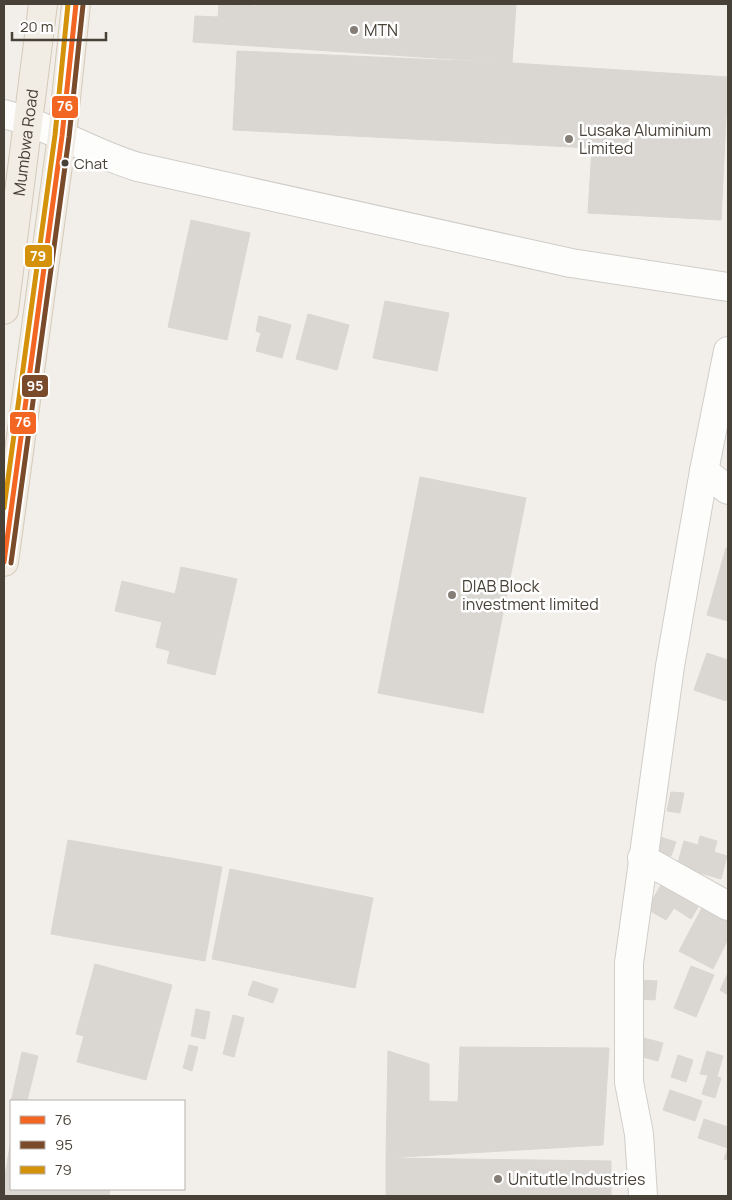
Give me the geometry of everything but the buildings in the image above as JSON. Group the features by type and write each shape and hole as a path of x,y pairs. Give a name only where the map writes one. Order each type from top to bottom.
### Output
{"main road":[{"name":"Mumbwa Road","path":"4,310 43,4"},
{"name":"Mumbwa Road","path":"4,562 62,136 76,4"}],"street":[{"path":"4,114 62,136 114,160 138,167 571,263 728,287"},
{"path":"644,1196 640,1134 629,1082 629,963 670,666 704,471 728,351"},
{"path":"704,471 728,490"},
{"path":"642,858 728,906"}],"transit line":[{"name":"79","path":"4,508 55,135 68,4"},
{"name":"76","path":"4,562 62,136 76,4"},
{"name":"95","path":"11,563 69,137 83,5"}],"place":[{"name":"MTN","path":"354,30"},
{"name":"Lusaka Aluminium Limited","path":"569,139"},
{"name":"Chat","path":"65,163"},
{"name":"DIAB Block investment limited","path":"452,595"},
{"name":"Unitutle Industries","path":"498,1179"}]}
